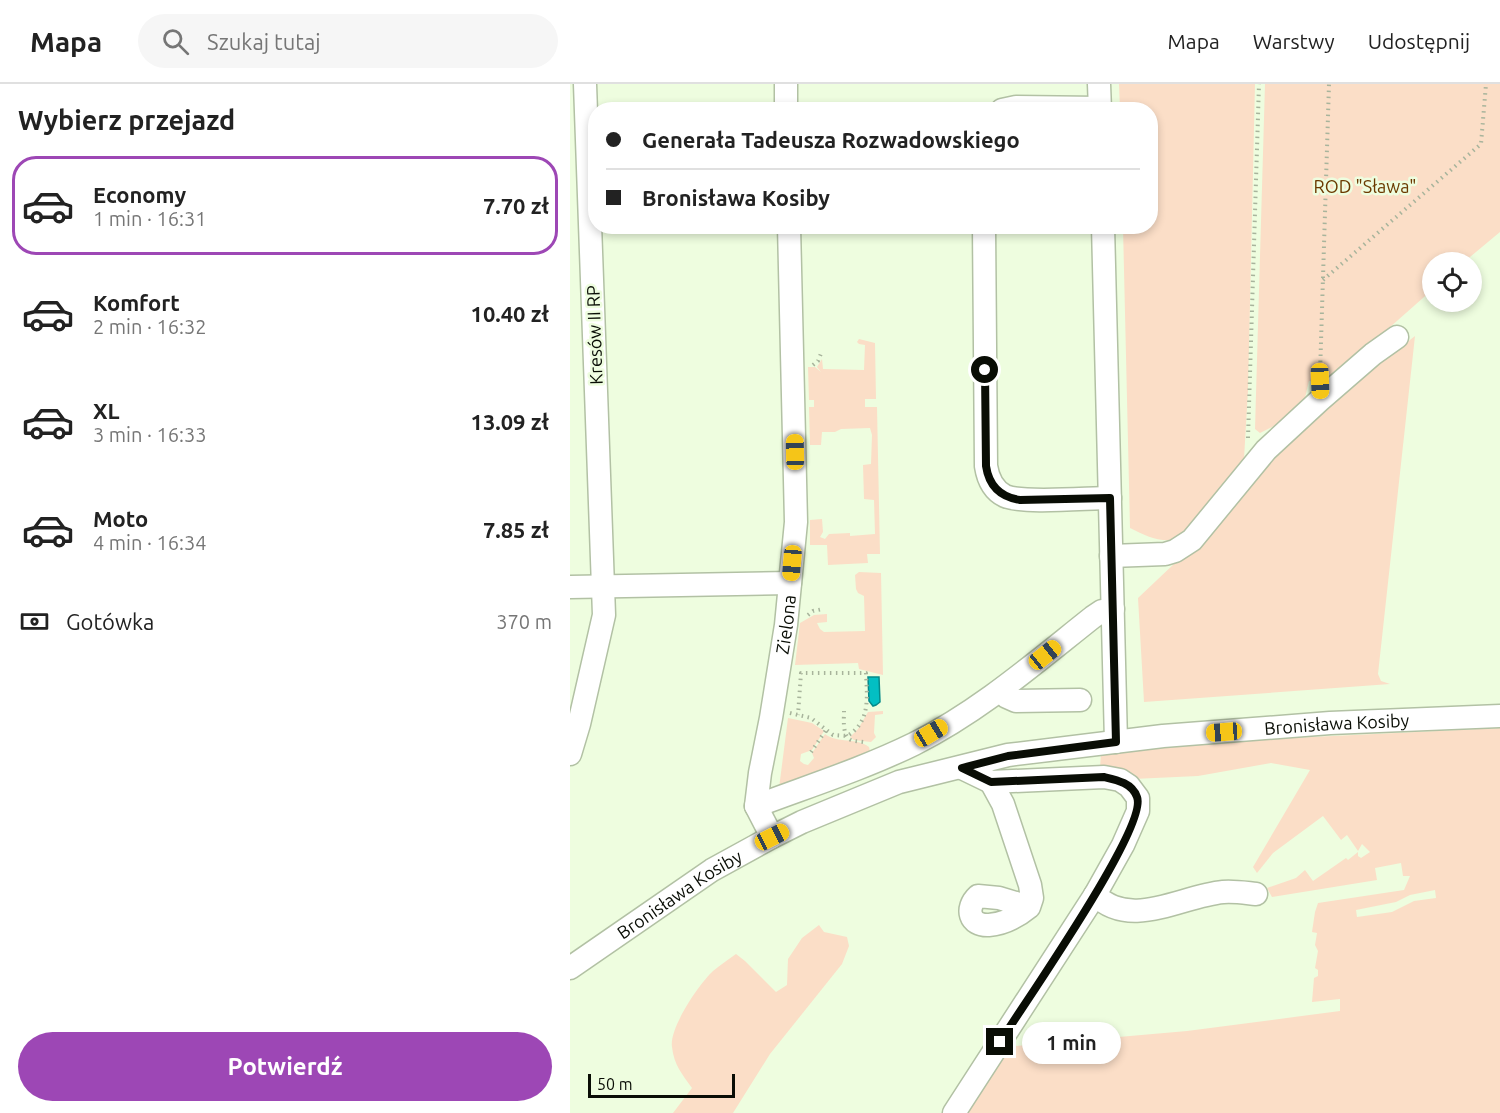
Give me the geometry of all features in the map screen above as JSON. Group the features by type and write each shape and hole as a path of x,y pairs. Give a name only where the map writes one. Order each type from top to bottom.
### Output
{"street":[{"name":"Kresów II RP","path":"585,84 588,163"},
{"path":"786,84 786,102"},
{"path":"1099,84 1100,102"},
{"name":"Kresów II RP","path":"570,754 587,694 604,615 591,234"},
{"name":"Zielona","path":"756,806 775,695 796,522 789,234"},
{"path":"984,234 988,479 996,489 1013,498 1110,498"},
{"path":"1103,234 1116,742"},
{"path":"1111,556 1153,556 1184,547 1203,529 1246,472 1320,390 1397,337"},
{"path":"570,587 790,584"},
{"path":"772,837 756,806 831,779 914,743 1001,690 1093,616 1113,609"},
{"path":"1001,690 1007,697 1016,701 1080,700"},
{"name":"Bronisława Kosiby","path":"570,968 712,870 802,822 898,782 1008,756 1163,736 1330,723 1500,716"},
{"path":"954,1113 1095,894 1123,845 1138,811 1138,798 1129,786 1120,780 1104,777 991,782 962,768"},
{"path":"991,782 1003,804 1030,885 1032,898 1029,908"},
{"path":"1095,894 1103,902 1116,909 1142,911 1224,892 1256,894"}],"path":[{"path":"1248,439 1259,84"},
{"path":"1320,390 1329,84"},
{"path":"1323,280 1481,144 1486,84"},
{"path":"808,365 818,362 822,351"},
{"path":"804,620 813,611 823,609"},
{"path":"789,713 811,718 837,736 847,736 857,728 865,714 866,672 801,673 798,715"},
{"path":"844,711 844,727 847,736 852,740 870,745"},
{"path":"811,752 826,730"}],"green space":[{"path":"1119,84 1255,84 1248,390 1244,459 1242,467 1201,520 1192,530 1174,540 1156,539 1130,528 1123,234 1158,234 1158,102 1120,102"},
{"name":"ROD \"Sława\"","path":"1265,84 1500,84 1500,232 1476,252 1422,252 1422,299 1329,381 1309,381 1304,402 1282,422 1260,433 1255,429"},
{"path":"1415,336 1378,674 1381,681 1390,684 1144,702 1138,598 1195,544 1255,472 1345,391"},
{"path":"859,339 875,343 876,399 865,399 865,407 877,407 880,554 867,554 868,563 828,565 827,545 810,545 810,520 822,519 823,532 820,537 825,539 829,534 850,533 850,536 875,534 874,500 864,499 863,465 871,464 872,435 870,428 822,432 821,445 810,445 809,407 814,407 814,400 809,400 808,367 815,367 821,372 817,367 822,359 823,369 864,370 865,345 857,342"},
{"path":"859,572 881,573 883,675 859,669 858,663 795,665 800,623 814,615 827,614 827,622 817,623 824,632 865,631 864,596 856,589 855,575"},
{"path":"883,711 883,714 875,715 874,733 876,737 871,742 854,740 850,737 858,729 868,712"},
{"path":"788,718 812,723 824,731 812,750 801,754 800,761 804,764 808,765 814,758 812,753 825,734 836,739 864,744 869,747 871,756 778,796"},
{"path":"1500,728 1500,1113 960,1113 1004,1047 1187,1031 1340,1011 1340,999 1312,1002 1314,978 1318,976 1318,970 1315,968 1318,951 1315,945 1317,933 1312,932 1318,903 1404,890 1410,876 1403,876 1401,863 1375,868 1377,880 1272,897 1267,888 1296,878 1305,870 1313,881 1346,858 1348,860 1358,852 1361,858 1370,852 1362,844 1358,851 1347,835 1341,840 1323,816 1273,853 1257,873 1253,867 1310,770 1271,763 1198,776 1133,779 1100,769 1101,753 1271,739","holes":["1435,890 1436,898 1414,901 1392,912 1357,917 1356,910 1396,902 1410,895"]},
{"path":"819,925 824,932 847,937 849,946 842,964 770,1054 733,1113 673,1113 692,1088 677,1064 672,1039 680,1018 700,986 713,971 736,954 776,992 787,985 788,959 802,938"}],"water":[{"path":"868,677 879,677 880,702 873,706 869,701"}],"route":[{"path":"985,370 986,466 988,479 992,485 1006,496 1020,500 1110,498 1116,742 1008,756 962,768 991,782 1104,777 1120,780 1129,786 1138,798 1138,811 1123,845 1095,894 1000,1042"}]}
